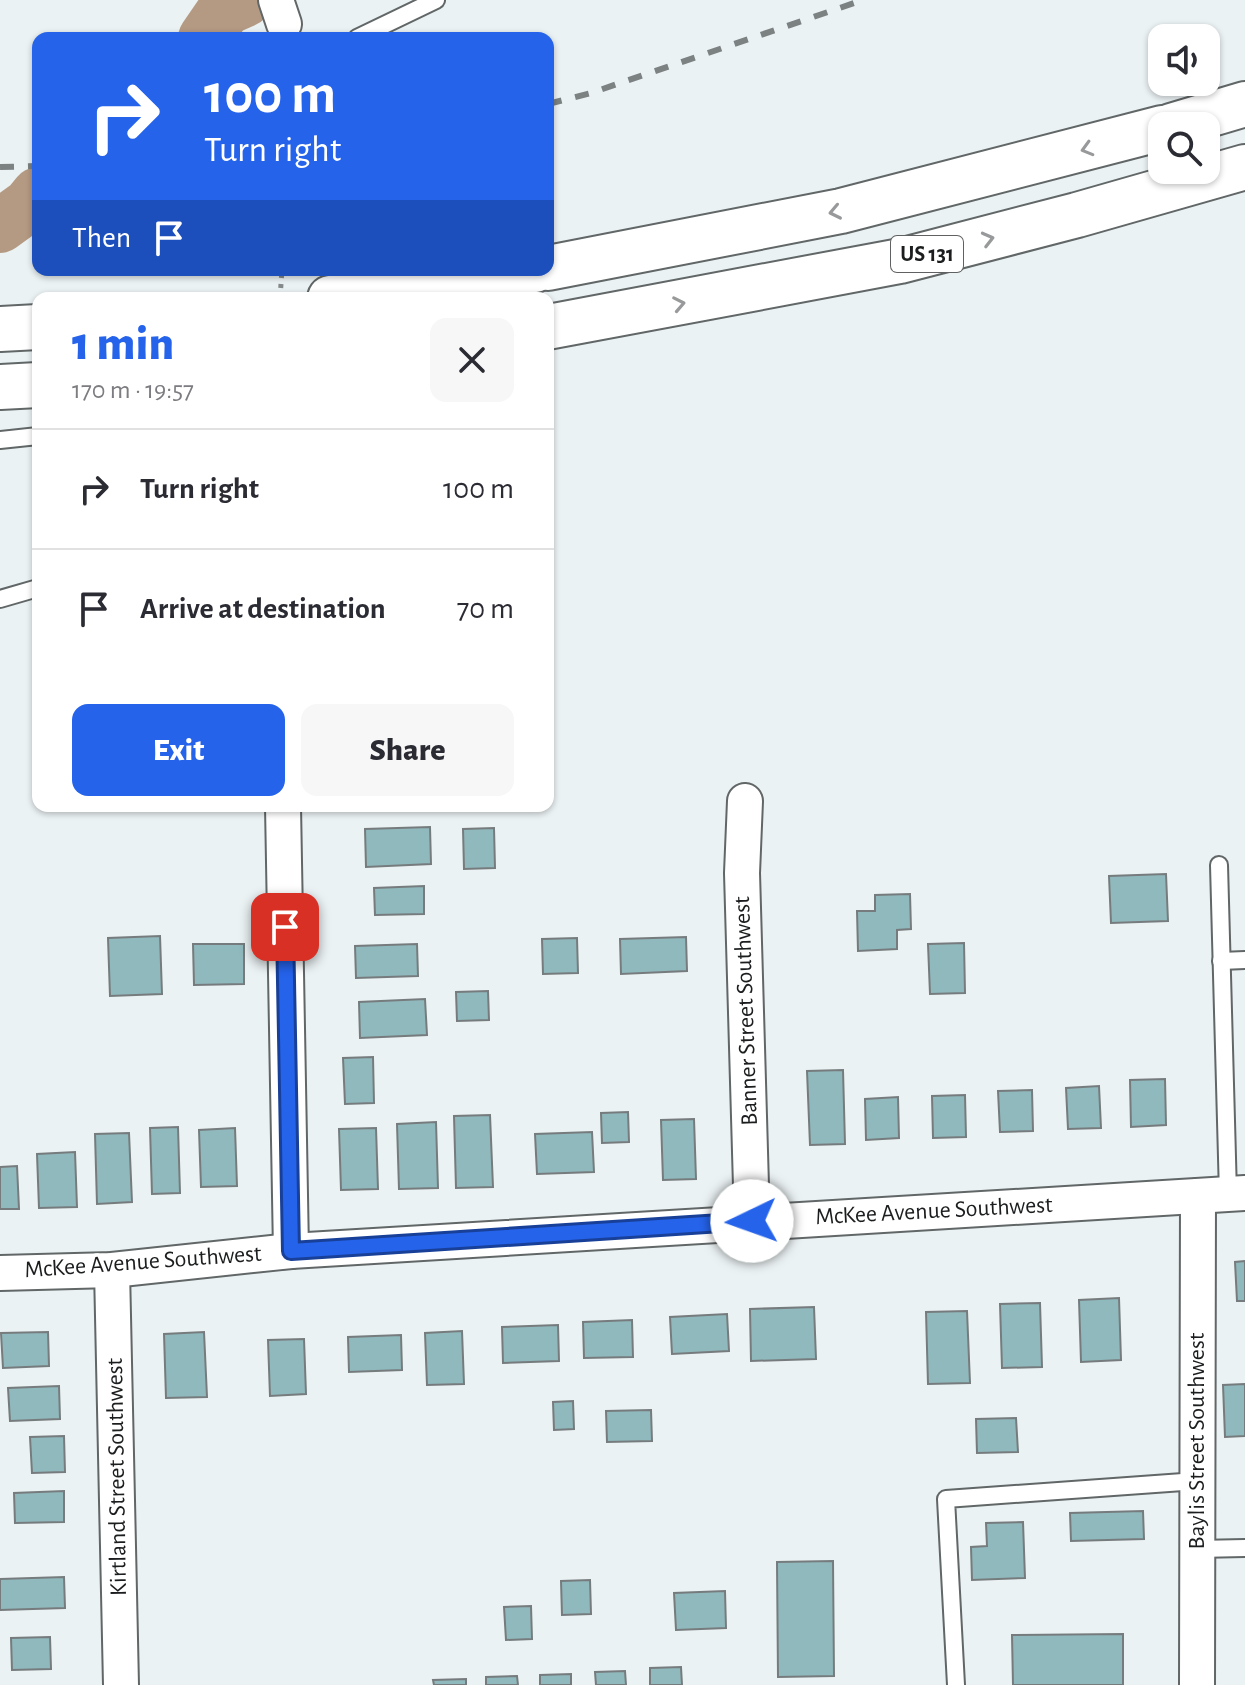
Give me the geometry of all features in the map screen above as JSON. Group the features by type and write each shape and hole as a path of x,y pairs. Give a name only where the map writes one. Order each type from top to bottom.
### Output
{"highway":[{"path":"1218,112 1245,104"},
{"name":"US 131","path":"554,267 841,211 1148,132"},
{"name":"US 131","path":"554,326 900,261 1245,167"},
{"path":"374,292 491,276"},
{"path":"0,329 32,327"},
{"path":"0,387 32,385"}],"street":[{"name":"Banner Street Southwest","path":"745,801 742,873 752,1221"},
{"path":"283,812 291,1251"},
{"name":"McKee Avenue Southwest","path":"0,1273 112,1270 291,1251 1223,1195"},
{"name":"Baylis Street Southwest","path":"1197,1685 1197,1481 1223,1195"},
{"name":"Kirtland Street Southwest","path":"112,1270 121,1685"}],"lane":[{"path":"369,32 436,0"},
{"path":"0,440 32,437"},
{"path":"0,599 32,590"},
{"name":"Baylis Street Southwest","path":"1219,865 1223,1195"},
{"path":"1221,961 1245,960"},
{"path":"956,1685 946,1499 1197,1481"},
{"path":"1197,1549 1245,1548"}],"building":[{"path":"430,827 431,864 366,867 365,829"},
{"path":"494,828 495,868 464,869 463,829"},
{"path":"1166,874 1168,921 1111,923 1109,876"},
{"path":"424,886 424,914 375,915 374,888"},
{"path":"910,894 911,929 897,930 897,949 858,951 857,911 875,911 875,895"},
{"path":"160,936 162,994 110,996 108,938"},
{"path":"686,937 687,971 621,974 620,939"},
{"path":"577,938 578,973 543,974 542,939"},
{"path":"964,943 965,993 930,994 928,944"},
{"path":"193,944 244,944 244,984 194,985"},
{"path":"417,944 418,976 356,978 355,946"},
{"path":"488,991 489,1020 457,1021 456,992"},
{"path":"425,999 427,1035 360,1038 359,1002"},
{"path":"373,1057 374,1103 345,1104 343,1058"},
{"path":"843,1070 845,1144 810,1145 807,1071"},
{"path":"1165,1079 1166,1125 1131,1127 1130,1080"},
{"path":"1099,1086 1101,1128 1068,1129 1066,1088"},
{"path":"1032,1090 1033,1131 1000,1132 998,1091"},
{"path":"965,1095 966,1137 933,1138 932,1096"},
{"path":"898,1097 899,1138 866,1140 865,1099"},
{"path":"628,1112 629,1142 602,1143 601,1113"},
{"path":"490,1115 493,1187 456,1188 454,1116"},
{"path":"694,1119 696,1179 663,1180 661,1120"},
{"path":"436,1122 438,1188 399,1189 397,1124"},
{"path":"178,1127 180,1193 152,1194 150,1128"},
{"path":"235,1128 237,1186 201,1187 199,1130"},
{"path":"376,1128 378,1189 341,1190 339,1129"},
{"path":"592,1132 594,1172 537,1174 535,1134"},
{"path":"129,1133 132,1202 97,1204 95,1134"},
{"path":"75,1152 77,1207 39,1208 37,1154"},
{"path":"17,1166 19,1209 0,1209 0,1167"},
{"path":"1245,1261 1245,1301 1237,1301 1235,1262"},
{"path":"1119,1298 1121,1360 1081,1362 1079,1300"},
{"path":"1040,1303 1042,1367 1002,1368 1000,1304"},
{"path":"814,1307 816,1359 751,1361 750,1309"},
{"path":"967,1311 970,1383 928,1384 926,1312"},
{"path":"727,1314 729,1351 672,1354 670,1317"},
{"path":"632,1320 633,1357 584,1358 583,1322"},
{"path":"558,1325 559,1361 503,1363 502,1327"},
{"path":"462,1331 464,1384 427,1385 425,1333"},
{"path":"48,1332 49,1366 3,1368 1,1333"},
{"path":"204,1332 207,1397 166,1398 164,1334"},
{"path":"401,1335 402,1370 349,1372 348,1337"},
{"path":"304,1339 306,1394 270,1396 268,1340"},
{"path":"1245,1384 1245,1436 1225,1437 1223,1385"},
{"path":"59,1386 60,1419 10,1421 8,1388"},
{"path":"573,1401 574,1429 554,1430 553,1402"},
{"path":"651,1410 652,1441 607,1442 606,1411"},
{"path":"1016,1418 1018,1452 977,1453 976,1419"},
{"path":"64,1436 65,1472 32,1473 30,1437"},
{"path":"64,1491 64,1522 15,1523 14,1493"},
{"path":"1143,1511 1144,1539 1071,1541 1070,1513"},
{"path":"1023,1522 1025,1578 972,1580 971,1547 987,1546 986,1523"},
{"path":"833,1561 834,1676 778,1677 777,1562"},
{"path":"64,1577 65,1608 0,1610 0,1579"},
{"path":"590,1580 591,1614 562,1615 561,1581"},
{"path":"725,1591 726,1628 676,1630 674,1593"},
{"path":"531,1606 532,1639 506,1640 504,1607"},
{"path":"1123,1634 1123,1685 1013,1685 1012,1635"},
{"path":"50,1637 51,1669 12,1670 11,1638"},
{"path":"681,1667 682,1685 650,1685 650,1668"},
{"path":"625,1671 626,1685 596,1685 595,1672"},
{"path":"571,1674 571,1685 540,1685 540,1675"},
{"path":"517,1676 518,1685 486,1685 486,1677"},
{"path":"466,1679 466,1685 434,1685 433,1680"}],"waterway":[{"path":"209,32 225,9 245,0"},
{"path":"0,226 32,201"}],"railway":[{"path":"554,102 591,93 863,0"},
{"path":"0,167 32,166"}],"route":[{"path":"285,927 291,1251 752,1221"}]}
